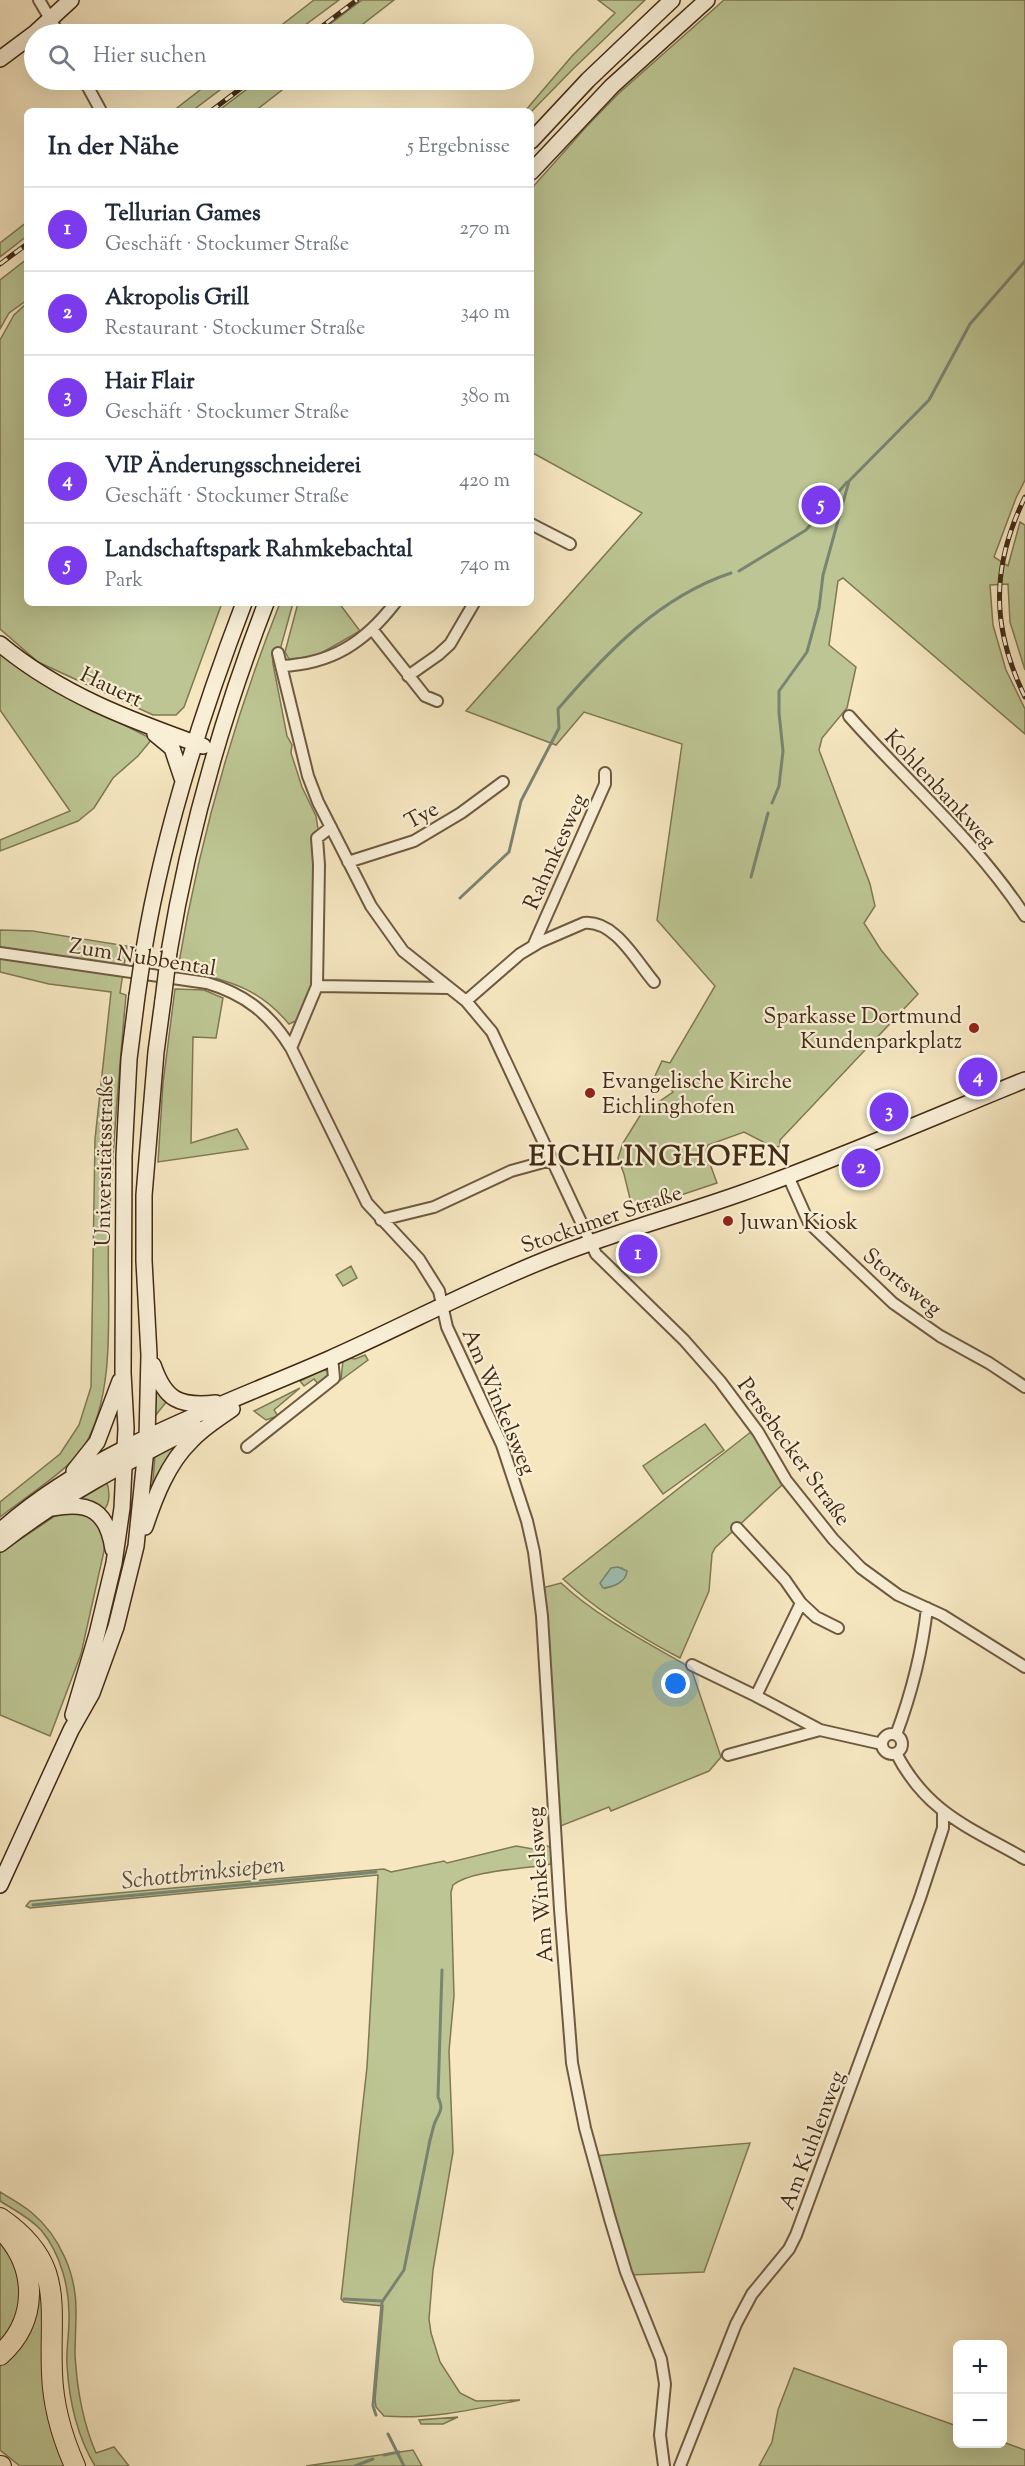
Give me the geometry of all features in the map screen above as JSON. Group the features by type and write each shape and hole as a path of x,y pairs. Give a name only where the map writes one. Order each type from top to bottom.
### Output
{"highway":[{"path":"0,2218 28,2242 47,2274 52,2303 53,2391 60,2426 75,2466"},
{"path":"0,2228 23,2258 30,2293 22,2329 0,2355"}],"main road":[{"path":"45,24 71,0"},
{"path":"534,138 588,80 672,0"},
{"path":"534,169 619,79 707,0"},
{"path":"0,59 24,40"},
{"name":"Universitätsstraße","path":"71,1730 75,1706 91,1656 114,1563 126,1456 123,1372 124,1156 129,1059 144,949 193,742 243,606"},
{"name":"Universitätsstraße","path":"0,1885 71,1730 92,1693 116,1627 136,1546 147,1445 149,1355 144,1261 144,1195 156,1052 169,952 181,885 215,750 231,699 266,606"},
{"name":"Hauert","path":"0,644 59,686 137,723 215,750"},
{"path":"137,723 165,740 172,748 183,779"},
{"name":"Stockumer Straße","path":"126,1456 526,1267 788,1176 1025,1080"},
{"name":"Universitätsstraße","path":"149,1355 160,1385 173,1399 196,1404 230,1405"},
{"path":"61,1485 97,1442 123,1372"},
{"path":"136,1546 159,1491 181,1451 230,1405"},
{"path":"0,1531 61,1485 100,1461 126,1456"},
{"path":"0,1544 126,1456"},
{"path":"47,1509 77,1505 87,1506 97,1512 109,1532 114,1563"}],"street":[{"path":"39,0 53,24"},
{"path":"89,90 99,108"},
{"path":"534,528 570,544"},
{"path":"281,666 310,664 346,649 372,629 392,606"},
{"path":"408,676 450,644 472,606"},
{"path":"372,629 425,696 437,701"},
{"name":"Persebecker Straße","path":"278,653 308,776 371,906 398,945 414,962 466,1001 489,1027 501,1048 590,1243 600,1259 684,1340 720,1381 758,1432 786,1480 849,1556 873,1578 898,1595 942,1615 1025,1667"},
{"name":"Kohlenbankweg","path":"849,716 964,838 996,875 1025,916"},
{"name":"Rahmkesweg","path":"534,945 604,784 605,773"},
{"name":"Tye","path":"348,862 414,842 461,813 502,782"},
{"path":"291,1048 317,986 319,887 317,838 331,827"},
{"name":"Rahmkesweg","path":"466,1001 520,954 534,945 584,923 600,924 612,930 654,982"},
{"name":"Zum Nubbental","path":"0,953 180,979 223,988 260,1009 277,1027 291,1048 364,1197 381,1220 425,1267 439,1291 443,1305"},
{"path":"317,986 449,988"},
{"path":"381,1220 434,1207 511,1171 551,1160"},
{"name":"Stortsweg","path":"788,1176 809,1223 893,1303 940,1336 989,1363 1025,1387"},
{"name":"Am Winkelsweg","path":"443,1305 447,1327 502,1445 527,1521 534,1552 542,1616 560,1919 572,2063 587,2137 610,2219 626,2272 661,2359 665,2384 660,2435 664,2466"},
{"path":"247,1447 334,1378 332,1357"},
{"path":"737,1528 785,1580 801,1603 816,1617 838,1628"},
{"path":"756,1696 801,1603"},
{"path":"896,1735 910,1697 922,1650 927,1608"},
{"path":"692,1665 820,1730 882,1744 887,1752 896,1752"},
{"path":"728,1755 820,1730"},
{"path":"882,1744 887,1736 896,1735"},
{"path":"896,1735 902,1744 896,1752"},
{"path":"896,1752 917,1786 944,1813 1025,1859"},
{"name":"Am Kuhlenweg","path":"680,2466 736,2324 752,2295 789,2249 796,2235 917,1908 943,1828 944,1813"}],"green space":[{"path":"314,0 339,0 307,24 283,24"},
{"path":"362,0 394,0 363,24 330,24"},
{"path":"598,0 645,0 534,109 528,108 572,56 615,13"},
{"path":"724,0 1025,0 1025,480 994,557 1008,566 1020,522 1025,525 1025,670 1010,622 1008,584 990,585 993,625 1006,670 1025,709 1025,734 843,578 838,581 829,645 856,667 847,708 822,738 819,750 870,884 875,906 864,923 881,950 918,994 780,1140 780,1146 775,1148 744,1132 708,1145 706,1153 717,1183 633,1211 618,1158 623,1143 641,1114 673,1092 662,1078 654,1078 662,1061 670,1063 715,986 657,920 682,744 584,712 556,745 466,711 642,513 534,454 534,186 618,94"},
{"path":"200,90 220,90 196,108 177,108"},
{"path":"246,90 282,90 259,108 222,108"},
{"path":"24,224 24,238 0,257 0,243"},
{"path":"24,261 24,302 9,313 0,329 0,280"},
{"path":"24,306 24,606 221,606 184,707 176,715 153,715 38,662 0,629 0,340 14,315"},
{"path":"279,606 292,606 280,650 272,653 273,664 287,736 292,745 291,753 302,787 316,816 318,829 315,838 313,989 298,1020 289,1024 264,1001 239,986 178,968 207,828 233,737"},
{"path":"297,606 341,606 360,631 316,656 289,659 285,652"},
{"path":"0,652 57,691 152,739 138,756 113,778 94,808 78,821 0,851 0,840 70,811 0,710"},
{"path":"0,930 33,931 127,946 120,993 126,995 116,1110 108,1252 108,1340 102,1398 95,1424 77,1456 0,1517 0,1502 60,1454 79,1425 91,1387 95,1139 111,992 49,984 0,972"},
{"path":"175,989 204,990 223,998 216,1038 193,1037 191,1143 237,1129 248,1149 158,1162 163,1083"},
{"path":"351,1266 357,1278 343,1286 336,1275"},
{"path":"365,1355 368,1360 341,1380 343,1360"},
{"path":"322,1370 329,1371 330,1374 319,1385 314,1379 304,1386 300,1381"},
{"path":"156,1386 167,1401 155,1416 155,1414"},
{"path":"300,1388 274,1410 278,1416 266,1420 254,1411"},
{"path":"705,1424 724,1450 663,1494 643,1466"},
{"path":"752,1431 783,1484 715,1548 712,1554 709,1591 680,1658 618,1622 563,1579","holes":["622,1568 626,1575 620,1582 606,1588"]},
{"path":"171,1447 175,1452 152,1491 155,1456"},
{"path":"106,1480 109,1496 103,1511 76,1500"},
{"path":"79,1511 100,1526 105,1543 104,1551 81,1654 50,1736 0,1715 0,1553 55,1516"},
{"path":"561,1583 590,1607 691,1668 721,1757 709,1771 611,1811 609,1807 558,1827 542,1588"},
{"path":"540,1843 552,1848 551,1864 472,1876 453,1885 451,1892 454,1996 449,2051 453,2152 433,2270 429,2319 440,2362 460,2393 476,2401 520,2400 435,2415 384,2416 376,2407 375,2400 383,2306 344,2302 341,2299 367,2067 378,1875 30,1908 26,1906 30,1901 384,1869 391,1872 444,1861 447,1863 516,1846 533,1849"},
{"path":"750,2143 704,2272 630,2275 594,2156"},
{"path":"0,2192 27,2209 41,2222 65,2257 76,2299 76,2368 87,2429 96,2453 114,2447 129,2466 95,2466 83,2442 75,2417 68,2378 69,2308 63,2272 54,2250 41,2230 26,2217 0,2201"},
{"path":"0,2242 38,2265 70,2466 20,2466 0,2450"},
{"path":"794,2368 953,2425 953,2448 1007,2448 1007,2443 1025,2450 1025,2466 759,2466 772,2442 778,2410"},
{"path":"458,2417 443,2424 421,2424 419,2420"},
{"path":"413,2450 422,2466 306,2466"}],"shaded area":[{"path":"618,1567 627,1571 622,1581 603,1588 600,1583 611,1568"}],"waterway":[{"path":"772,803 779,786 783,751 779,691 807,652 819,608 823,575 849,481 929,400 970,324 1025,261"},
{"path":"739,571 806,530 847,482"},
{"path":"460,898 509,852 521,801 559,728 558,709 615,648 657,612 680,596 731,573"},
{"path":"751,877 768,813"},
{"name":"Schottbrinksiepen","path":"33,1905 376,1872"},
{"name":"Schottbrinksiepen","path":"376,2415 373,2406 382,2302 404,2270 430,2140 441,2109 438,2097 442,1970"},
{"path":"344,2299 382,2301"},
{"name":"Schottbrinksiepen","path":"388,2434 404,2466"},
{"path":"384,2455 399,2452"},
{"path":"355,2466 373,2459"}],"railway":[{"path":"325,24 357,0"},
{"path":"215,108 239,90"},
{"path":"0,264 24,246"},
{"path":"1025,497 1006,548 1001,573 1000,597 1001,621 1006,646 1025,697"}],"place":[{"name":"Landschaftspark Rahmkebachtal","path":"821,505"},
{"name":"Sparkasse Dortmund Kundenparkplatz","path":"974,1028"},
{"name":"VIP Änderungsschneiderei","path":"978,1077"},
{"name":"Evangelische Kirche Eichlinghofen","path":"590,1093"},
{"name":"Hair Flair","path":"889,1112"},
{"name":"Akropolis Grill","path":"861,1168"},
{"name":"Juwan Kiosk","path":"728,1221"},
{"name":"Tellurian Games","path":"638,1254"}],"district":[{"name":"EICHLINGHOFEN","path":"660,1155"}]}
